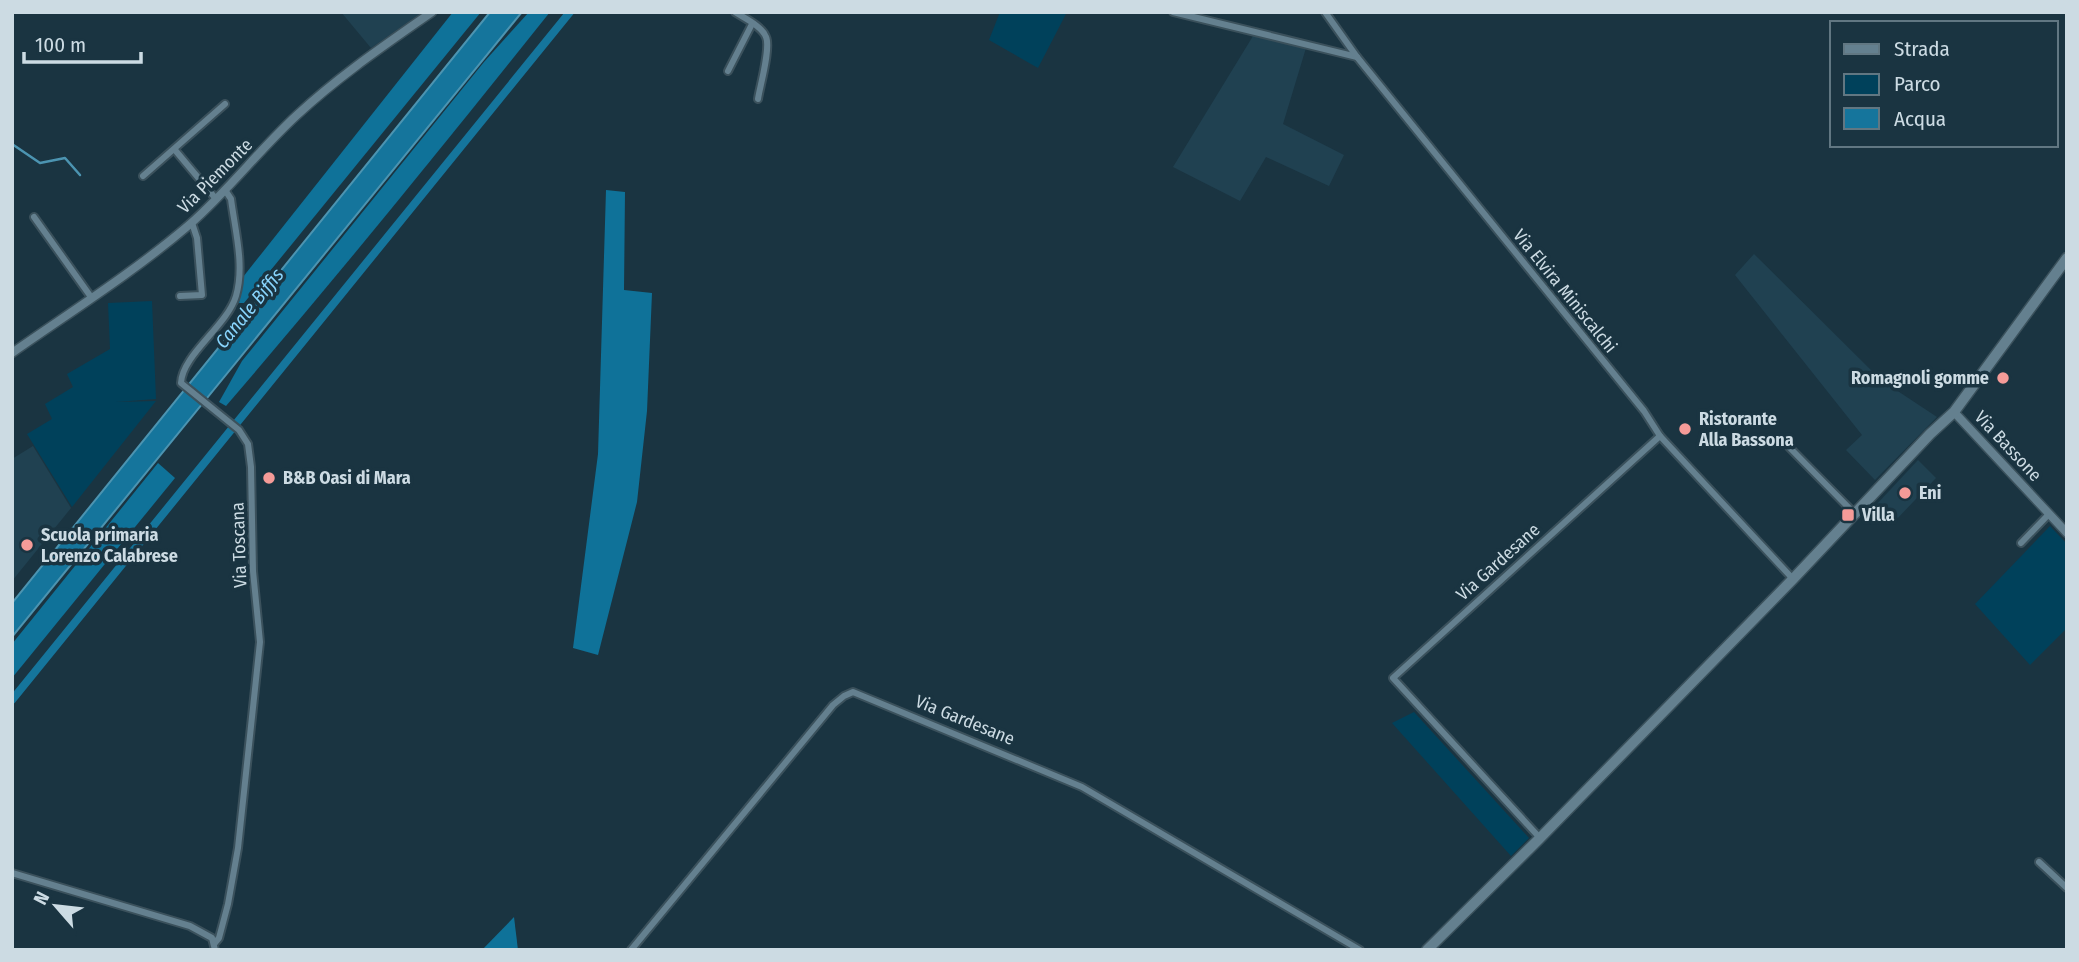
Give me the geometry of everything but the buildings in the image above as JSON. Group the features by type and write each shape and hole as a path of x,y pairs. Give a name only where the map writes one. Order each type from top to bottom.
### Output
{"main road":[{"path":"1427,950 1540,838 1954,412 2067,258"}],"street":[{"name":"Via Piemonte","path":"14,348 142,263 192,223 294,117 326,88 432,12"},
{"path":"735,12 766,37 767,46 758,99"},
{"path":"1173,12 1357,57"},
{"name":"Via Elvira Miniscalchi","path":"1325,12 1357,57 1644,411 1660,436 1793,579"},
{"path":"727,71 752,24"},
{"path":"143,176 225,104"},
{"path":"175,150 215,199"},
{"name":"Via Toscana","path":"215,947 229,904 238,848 260,642 253,571 251,467 248,444 239,430 181,383 185,368 230,310 236,296 240,270 231,199 225,190"},
{"path":"34,217 91,297"},
{"path":"180,296 202,295 197,238 192,223"},
{"name":"Via Bassone","path":"1954,412 2067,533"},
{"name":"Via Gardesane","path":"1540,838 1393,678 1660,436"},
{"path":"1789,447 1854,513"},
{"path":"2021,543 2049,514"},
{"name":"Via Gardesane","path":"631,950 833,705 853,692 1082,787 1360,950"},
{"path":"2039,862 2067,888"},
{"path":"12,873 179,922 204,932 215,947"}],"shaded area":[{"path":"341,12 423,12 371,48"},
{"path":"453,12 481,12 244,303 239,303 243,277"},
{"path":"529,12 550,12 390,210 226,406 219,402 242,361 484,62"},
{"path":"1253,36 1306,48 1283,124 1344,155 1329,186 1266,157 1240,201 1173,167"},
{"path":"606,190 625,192 624,290 652,293 647,411 637,502 598,655 573,648 598,454"},
{"path":"1754,254 1881,380 1937,417 1875,480 1846,450 1862,435 1735,275"},
{"name":"Scuola primaria Lorenzo Calabrese","path":"33,446 71,508 12,581 12,459"},
{"path":"1918,460 1936,478 1894,522 1876,505"},
{"path":"158,463 175,478 12,678 12,644"},
{"path":"514,917 518,950 482,950"}],"green space":[{"path":"1000,12 1067,12 1038,68 989,40"},
{"path":"152,301 156,399 116,402 156,401 72,507 27,434 52,419 45,404 73,387 67,374 110,349 108,303"},
{"path":"2050,526 2067,544 2067,628 2030,665 1975,604"},
{"path":"1414,712 1529,838 1511,856 1392,723"}],"water":[{"path":"490,12 522,12 12,637 12,603"}],"waterway":[{"path":"12,700 570,12"},
{"path":"12,144 40,163 65,158 80,175"}],"place":[{"name":"Romagnoli gomme","path":"2003,378"},
{"name":"Ristorante Alla Bassona","path":"1685,429"},
{"name":"B&B Oasi di Mara","path":"269,478"},
{"name":"Eni","path":"1905,493"},
{"name":"Villa","path":"1848,515"},
{"name":"Scuola primaria Lorenzo Calabrese","path":"27,545"}],"water label":[{"name":"Canale Biffis","path":"249,308"}]}
